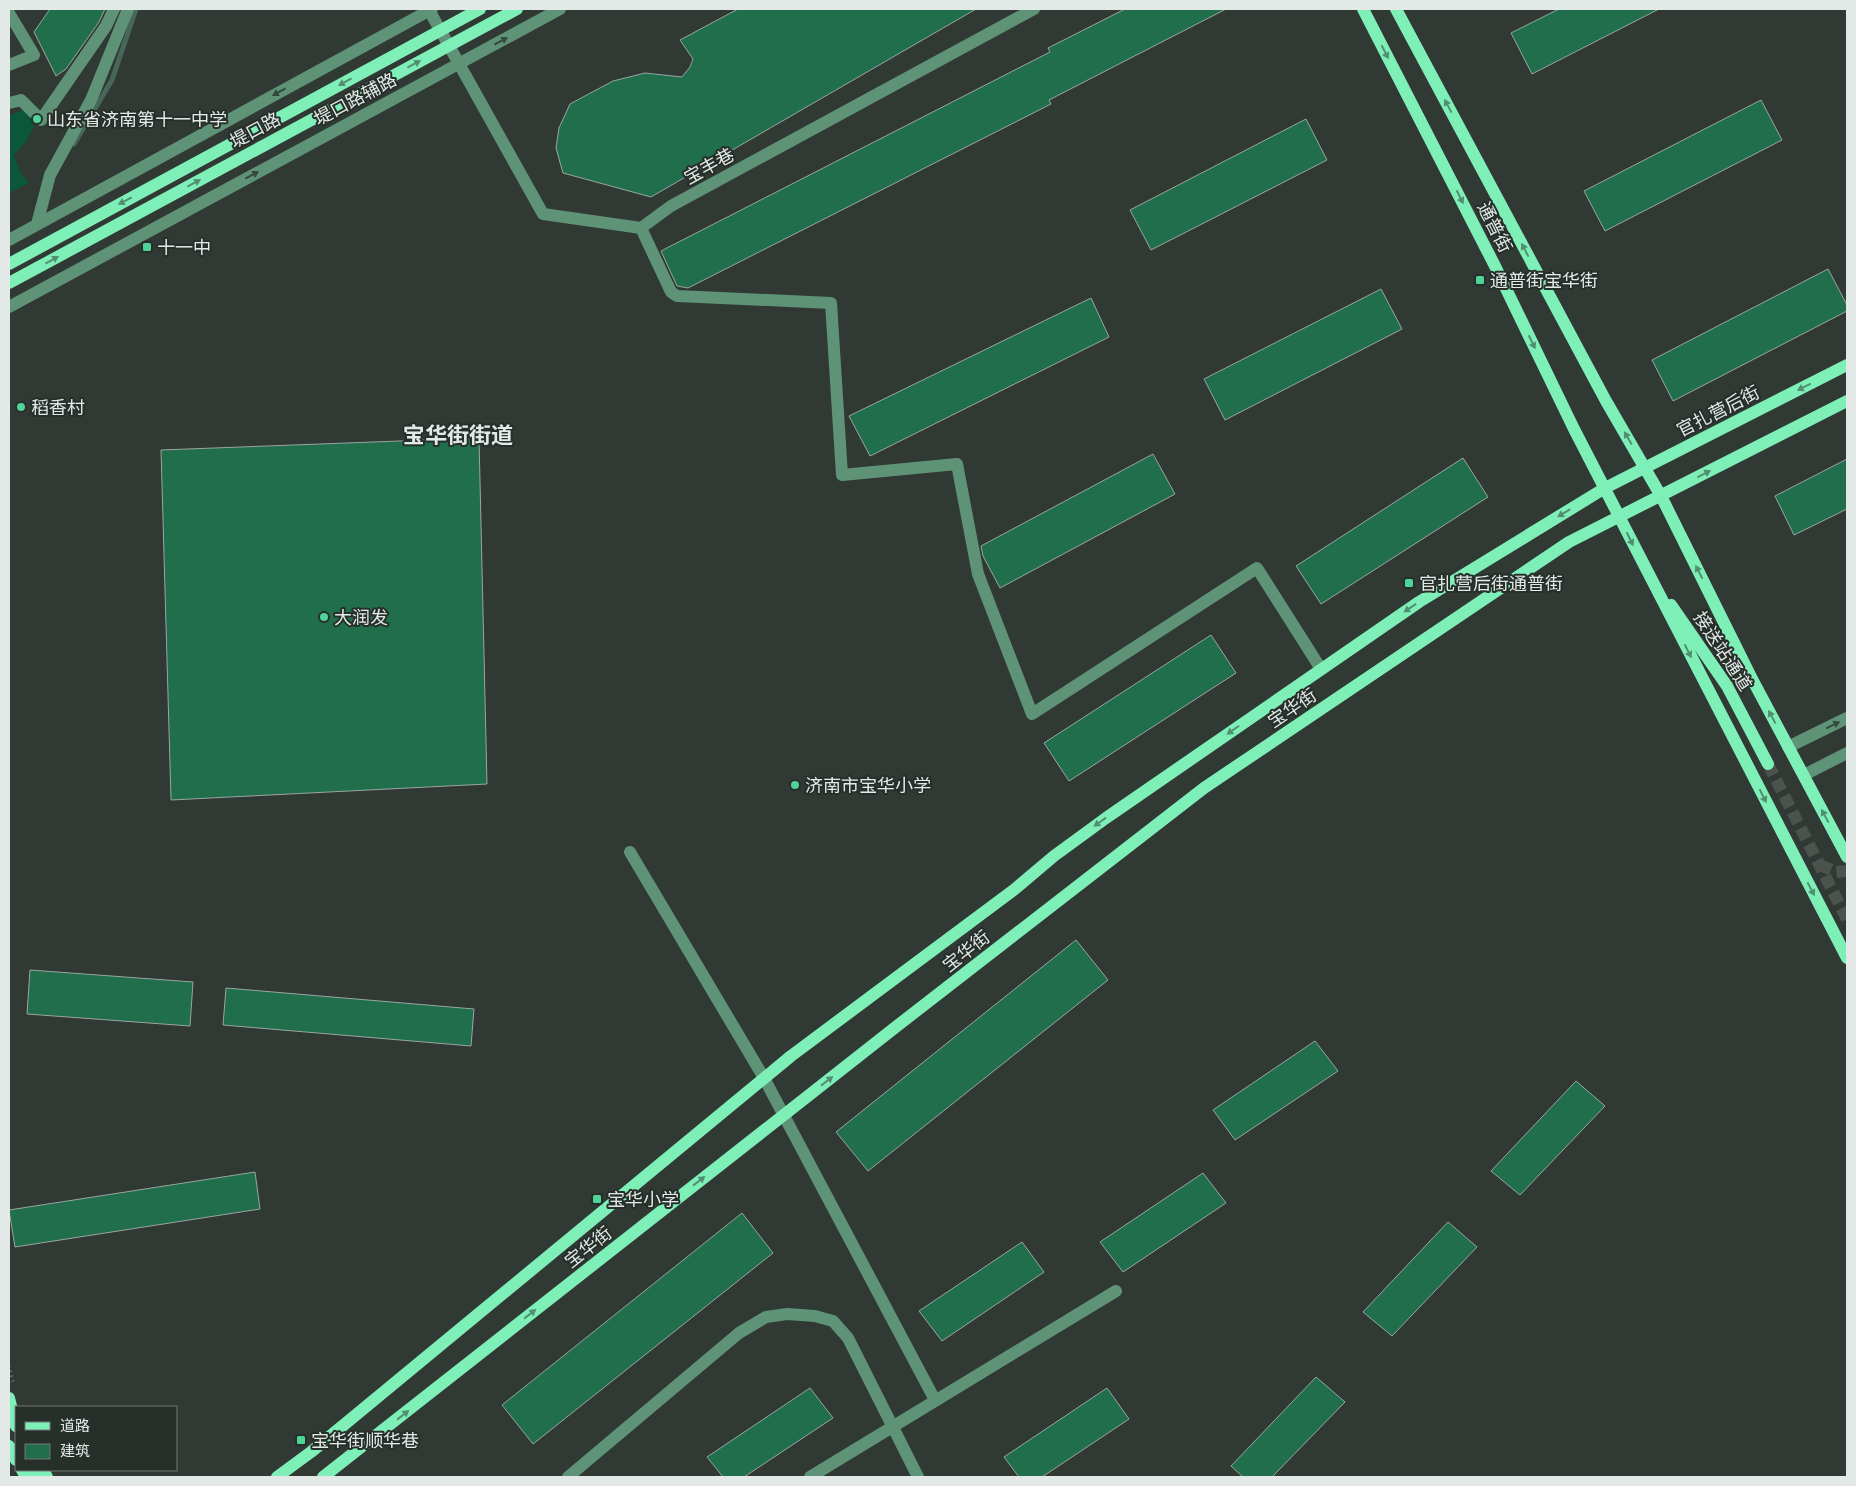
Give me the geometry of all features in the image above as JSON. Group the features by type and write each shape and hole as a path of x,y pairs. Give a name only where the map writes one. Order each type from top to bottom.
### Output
{"main road":[{"name":"堤口路","path":"9,264 480,9"},
{"name":"堤口路","path":"9,283 517,9"},
{"name":"通普街","path":"1363,9 1496,268 1574,429 1642,561"},
{"name":"通普街","path":"1396,9 1601,392 1661,496 1788,747 1847,857"},
{"name":"官扎营后街","path":"1605,488 1847,365"},
{"path":"1661,496 1847,401"},
{"name":"宝华街","path":"277,1477 312,1452 764,1078 1015,889 1054,856 1418,602 1605,488"},
{"name":"宝华街","path":"323,1477 1204,788 1569,542 1661,496"},
{"path":"1642,561 1847,958"},
{"name":"接送站通道","path":"1642,561 1727,686 1768,764"},
{"path":"9,1398 15,1421"},
{"path":"9,1411 15,1423"},
{"path":"9,1446 15,1458"}],"street":[{"path":"9,103 22,100 41,120 106,26 114,9"},
{"path":"37,224 50,175 91,100 128,9"},
{"path":"9,240 431,9 458,64 543,214 641,228 671,292 677,296 832,303 842,475 957,464 978,574 1032,714 1257,568 1321,669"},
{"name":"堤口路辅路","path":"9,307 560,9"},
{"name":"宝丰巷","path":"641,228 671,206 1034,9"},
{"path":"9,13 34,55 9,65"},
{"path":"1788,747 1847,718"},
{"path":"1804,775 1847,753"},
{"path":"630,852 764,1078 935,1400"},
{"path":"810,1477 1116,1291"},
{"path":"568,1477 739,1333 766,1317 787,1314 815,1316 833,1321 848,1338 918,1477"}],"green space":[{"path":"25,109 34,127 25,143 14,155 21,173 29,183 9,193 9,116"}],"building":[{"path":"50,9 105,9 99,22 66,69 56,76 34,32"},
{"path":"738,9 976,9 651,197 563,173 556,148 559,128 570,104 613,81 645,73 682,77 690,67 693,59 680,40"},
{"path":"1125,9 1226,9 1049,100 1051,104 688,288 677,286 661,251 1050,52 1048,48"},
{"path":"1559,9 1659,9 1532,74 1511,33"},
{"path":"1761,100 1782,140 1605,231 1584,191"},
{"path":"1306,119 1327,160 1151,250 1130,210"},
{"path":"1828,269 1847,305 1847,311 1673,401 1652,360"},
{"path":"1381,289 1402,329 1225,420 1204,379"},
{"path":"1091,298 1109,337 870,456 849,416"},
{"name":"大润发","path":"479,438 487,784 171,800 161,450"},
{"path":"1153,454 1175,494 1000,588 983,556 981,546"},
{"path":"1463,458 1488,497 1321,604 1296,566"},
{"path":"1847,459 1847,509 1794,535 1775,496"},
{"path":"1211,635 1236,673 1069,781 1044,743"},
{"path":"1076,940 1108,980 868,1171 836,1132"},
{"path":"30,970 193,982 190,1026 27,1014"},
{"path":"226,988 474,1009 471,1046 223,1025"},
{"path":"1315,1041 1338,1071 1235,1140 1213,1110"},
{"path":"1576,1081 1605,1106 1520,1195 1491,1171"},
{"path":"255,1172 260,1209 15,1247 9,1210"},
{"path":"1203,1173 1226,1203 1123,1272 1100,1242"},
{"path":"742,1213 773,1253 533,1444 502,1405"},
{"path":"1448,1222 1477,1247 1392,1336 1363,1312"},
{"path":"1022,1242 1044,1272 942,1341 919,1311"},
{"path":"1316,1377 1345,1402 1272,1477 1243,1477 1231,1466"},
{"path":"810,1388 833,1418 744,1477 723,1477 707,1457"},
{"path":"1107,1388 1129,1419 1042,1477 1019,1477 1004,1457"}],"waterway":[{"path":"74,144 112,80 136,9"}],"tunnel":[{"path":"1768,764 1847,919"},
{"path":"1820,865 1836,872 1847,871"}],"place":[{"name":"山东省济南第十一中学","path":"37,119"},
{"name":"十一中","path":"147,247"},
{"name":"通普街宝华街","path":"1480,280"},
{"name":"稻香村","path":"21,407"},
{"name":"官扎营后街通普街","path":"1409,583"},
{"name":"大润发","path":"324,617"},
{"name":"济南市宝华小学","path":"795,785"},
{"name":"宝华小学","path":"597,1199"},
{"name":"宝华街顺华巷","path":"301,1440"}],"district":[{"name":"宝华街街道","path":"458,435"}]}
